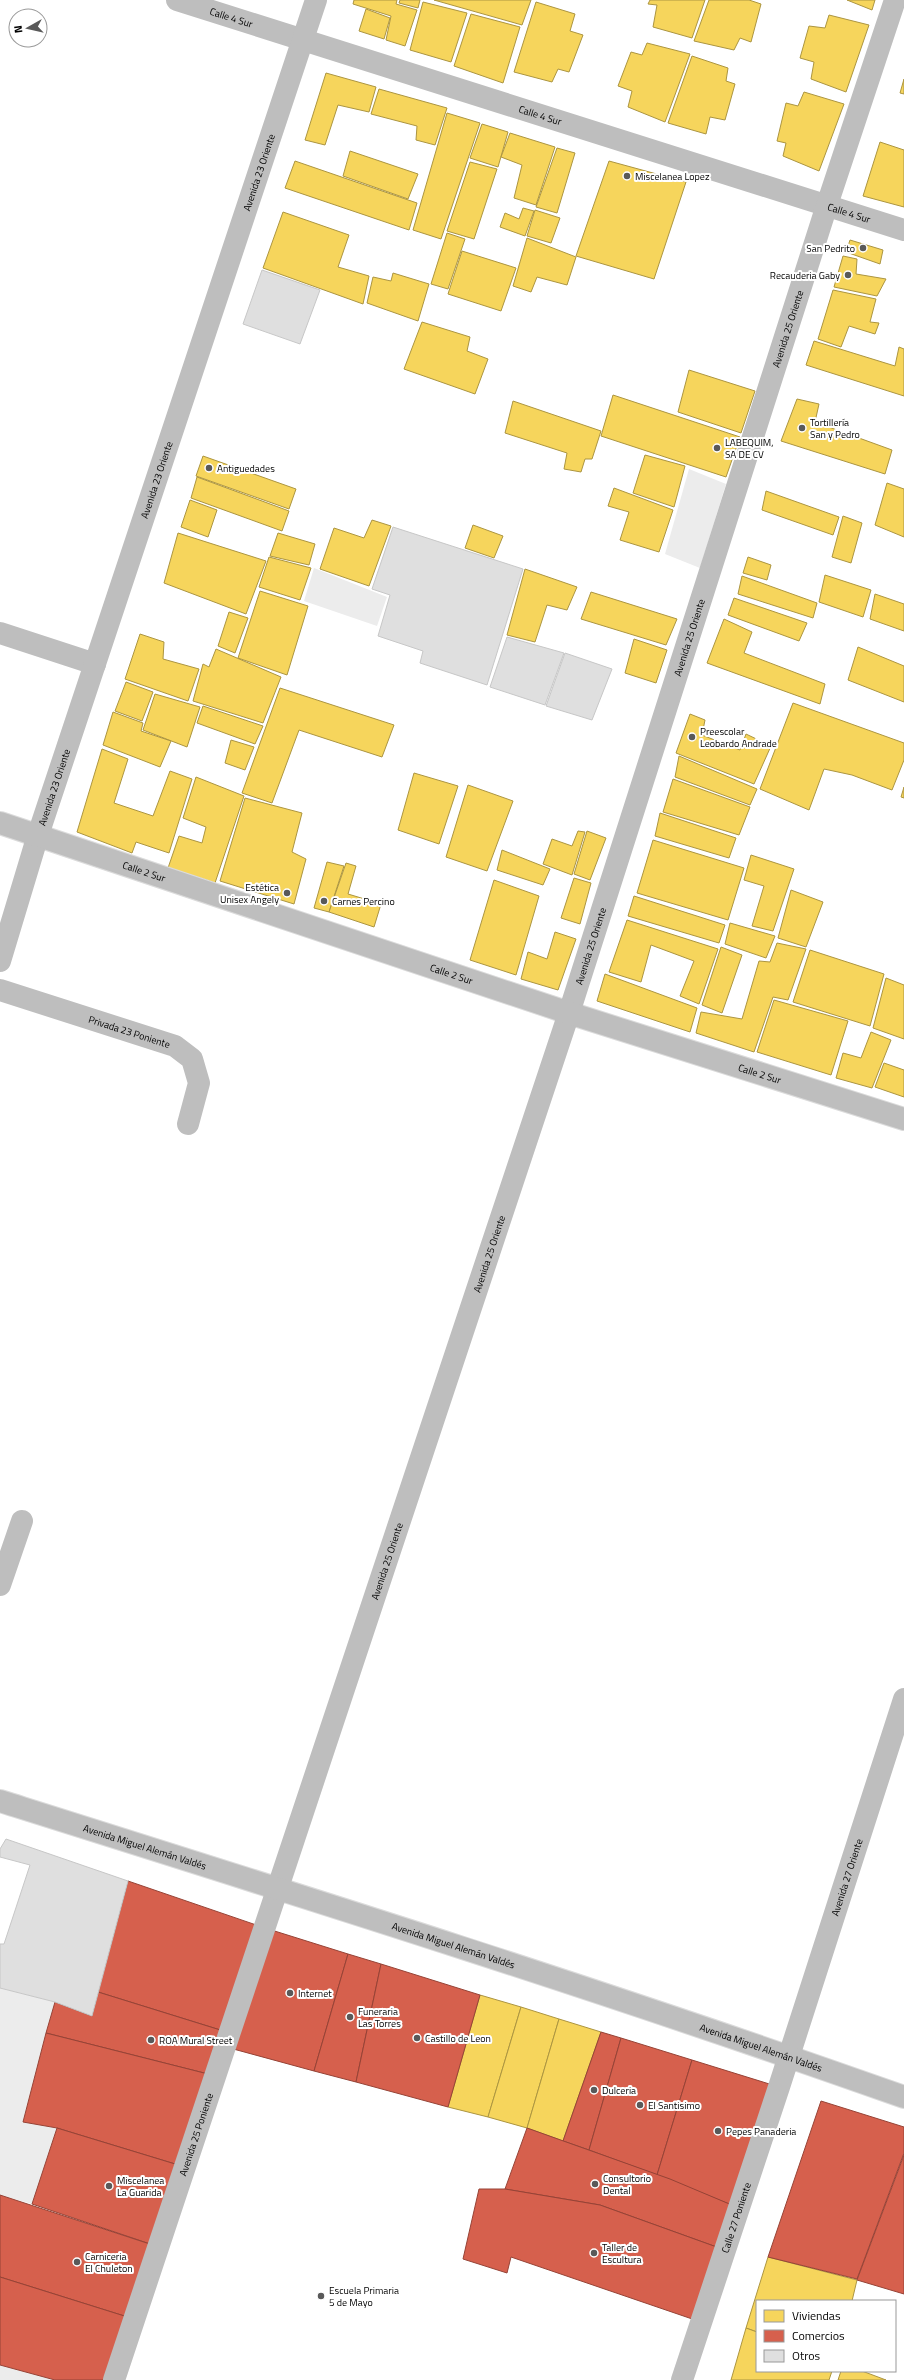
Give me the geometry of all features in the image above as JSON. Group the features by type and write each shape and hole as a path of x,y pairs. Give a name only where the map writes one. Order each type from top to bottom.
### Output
{"street":[{"name":"Calle 4 Sur","path":"177,0 904,230"},
{"name":"Avenida 23 Oriente","path":"0,961 38,835 316,0"},
{"name":"Avenida 25 Oriente","path":"278,1889 569,1013 827,205 895,0"},
{"path":"0,633 95,664"},
{"name":"Calle 2 Sur","path":"0,823 569,1013 904,1119"},
{"name":"Privada 23 Poniente","path":"0,990 175,1046 192,1059 199,1083 188,1124"},
{"path":"0,1585 22,1521"},
{"name":"Avenida 27 Oriente","path":"789,2056 904,1699"},
{"name":"Avenida Miguel Alemán Valdés","path":"0,1800 789,2056 904,2097"},
{"name":"Avenida 25 Poniente","path":"114,2380 278,1889"},
{"name":"Calle 27 Poniente","path":"682,2380 789,2056"}],"shaded area":[{"path":"689,469 726,484 700,568 665,554"},
{"path":"314,568 387,597 377,626 304,601"},
{"path":"0,1988 55,2002 23,2121 57,2128 32,2204 0,2195"},
{"path":"0,2365 55,2380 0,2380"}],"building: Viviendas":[{"path":"354,0 397,0 396,4 417,10 405,46 386,40 391,16 353,4"},
{"path":"400,0 420,0 418,8 399,3"},
{"path":"434,0 531,0 522,25"},
{"path":"650,0 705,0 692,38 653,27 657,5 648,4"},
{"path":"709,0 749,0 761,4 751,42 740,38 734,50 694,41"},
{"path":"847,0 875,0 872,10"},
{"path":"423,2 467,13 451,62 410,50"},
{"path":"536,2 575,14 570,31 583,35 569,72 558,69 552,82 514,72"},
{"path":"366,9 390,18 384,39 359,31"},
{"path":"471,14 520,27 503,83 454,66"},
{"path":"829,15 869,25 846,92 811,79 814,62 800,58 809,26 825,28"},
{"path":"647,43 690,54 665,122 628,107 632,91 618,86 631,52 642,55"},
{"path":"692,56 728,68 726,81 735,84 725,120 710,117 706,134 668,123"},
{"path":"326,73 376,87 369,112 338,105 325,145 305,140"},
{"path":"904,79 904,94 900,93"},
{"path":"379,89 447,108 435,145 416,140 417,126 371,114"},
{"path":"804,92 844,104 819,171 783,156 786,143 777,141 786,103 798,106"},
{"path":"447,113 480,123 441,239 413,230"},
{"path":"482,124 508,132 498,167 470,158"},
{"path":"510,133 555,147 536,205 514,198 522,165 501,157"},
{"path":"880,142 904,150 904,207 863,196"},
{"path":"557,148 575,153 557,213 536,207"},
{"path":"350,151 418,174 408,199 343,176"},
{"path":"295,161 417,203 409,230 285,188"},
{"path":"609,161 686,182 654,279 576,256"},
{"path":"470,162 497,169 474,239 447,231"},
{"path":"523,208 534,211 525,236 500,227 505,213 519,219"},
{"path":"535,210 560,218 551,243 527,236"},
{"path":"283,212 349,235 338,267 369,276 363,304 263,268"},
{"path":"447,233 465,239 448,289 431,284"},
{"path":"527,238 576,257 567,285 537,277 531,292 513,286"},
{"path":"850,240 883,250 880,264 846,252"},
{"path":"462,251 516,268 501,311 448,294"},
{"path":"843,256 857,259 856,274 886,279 877,296 834,287"},
{"path":"393,273 429,284 418,321 367,303 373,277 391,281"},
{"path":"833,290 876,299 870,322 879,323 875,334 849,326 841,347 818,339"},
{"path":"422,322 470,337 467,351 488,359 475,394 404,369"},
{"path":"814,341 895,366 899,347 904,349 904,396 806,365"},
{"path":"689,370 755,391 741,433 678,412"},
{"path":"613,395 740,437 726,477 601,436"},
{"path":"797,399 819,404 815,422 892,450 885,474 781,441"},
{"path":"513,401 601,431 592,459 585,459 581,472 564,469 567,453 505,433"},
{"path":"645,455 685,466 674,507 633,493"},
{"path":"203,456 296,489 289,509 196,476"},
{"path":"197,477 289,511 282,531 191,498"},
{"path":"887,483 904,489 904,537 875,525"},
{"path":"614,488 673,510 659,552 620,540 629,512 608,506"},
{"path":"766,491 839,517 833,535 762,510"},
{"path":"190,500 217,510 208,537 181,527"},
{"path":"843,516 862,523 851,563 832,557"},
{"path":"372,520 391,526 369,586 320,569 334,528 364,538"},
{"path":"473,525 503,536 494,558 465,548"},
{"path":"178,533 266,561 246,614 164,583"},
{"path":"278,533 315,544 309,565 270,556"},
{"path":"269,557 311,568 300,600 259,587"},
{"path":"748,557 771,565 767,580 743,573"},
{"path":"525,569 577,587 567,610 547,605 535,642 507,635"},
{"path":"825,575 871,590 863,617 819,602"},
{"path":"742,576 817,603 813,618 738,594"},
{"path":"260,591 308,606 287,675 238,658"},
{"path":"591,592 677,619 666,645 581,619"},
{"path":"875,594 904,604 904,631 870,619"},
{"path":"734,598 807,623 799,641 728,615"},
{"path":"229,612 248,618 235,653 218,646"},
{"path":"724,619 752,632 744,653 825,684 820,704 707,663"},
{"path":"140,634 164,642 163,659 199,669 188,701 125,679"},
{"path":"634,639 667,650 656,683 625,673"},
{"path":"858,647 904,666 904,702 848,680"},
{"path":"216,649 281,677 263,723 193,701 203,664 209,667"},
{"path":"126,682 153,692 142,721 115,711"},
{"path":"280,688 394,725 382,757 299,730 272,803 242,793"},
{"path":"155,694 200,707 187,747 143,730"},
{"path":"793,703 904,743 904,760 892,790 852,775 824,769 809,810 760,789"},
{"path":"203,706 263,726 255,744 197,723"},
{"path":"113,712 143,723 141,731 171,741 160,767 103,745"},
{"path":"690,714 705,720 702,735 740,750 746,734 771,746 754,784 676,753"},
{"path":"231,740 254,747 245,770 225,763"},
{"path":"102,749 128,759 114,803 153,816 170,771 192,779 169,853 136,842 132,853 77,832"},
{"path":"679,756 757,789 750,805 675,777"},
{"path":"414,773 458,786 439,844 398,830"},
{"path":"196,777 244,796 215,883 168,868 179,836 202,843 206,827 183,818"},
{"path":"673,779 750,807 739,835 663,812"},
{"path":"468,785 513,801 487,871 446,857"},
{"path":"904,787 904,798 901,797"},
{"path":"245,798 302,813 292,852 306,859 294,904 220,881"},
{"path":"660,813 736,838 729,858 655,836"},
{"path":"578,831 585,832 572,875 543,864 552,839 572,846"},
{"path":"587,831 606,838 590,880 574,874"},
{"path":"653,840 744,868 728,920 637,893"},
{"path":"502,850 550,869 543,885 497,870"},
{"path":"751,855 794,869 773,931 752,926 764,886 744,880"},
{"path":"327,862 344,866 329,912 314,908"},
{"path":"346,863 356,866 348,894 381,904 374,927 329,912"},
{"path":"574,878 591,883 580,924 561,918"},
{"path":"494,880 539,896 516,975 470,960"},
{"path":"791,890 823,902 806,947 778,938"},
{"path":"634,896 725,925 719,943 628,916"},
{"path":"627,920 718,949 699,1004 680,996 694,961 651,945 641,982 609,972"},
{"path":"730,923 775,936 766,958 725,944"},
{"path":"555,932 576,939 558,990 521,979 528,952 547,959"},
{"path":"777,943 806,949 788,1000 773,997 754,1052 696,1033 701,1012 742,1019 759,961 770,962"},
{"path":"721,947 742,955 722,1013 702,1005"},
{"path":"810,950 884,974 870,1026 793,1002"},
{"path":"605,974 697,1008 690,1032 597,1001"},
{"path":"886,978 904,985 904,1039 873,1028"},
{"path":"774,1000 848,1021 831,1075 757,1052"},
{"path":"871,1032 891,1040 872,1088 836,1078 843,1053 861,1058"},
{"path":"884,1063 904,1070 904,1097 875,1087"},
{"path":"480,1995 521,2007 488,2117 448,2107"},
{"path":"521,2007 559,2019 527,2128 488,2117"},
{"path":"559,2019 601,2032 563,2141 527,2128"},
{"path":"768,2257 857,2280 852,2300 756,2300 756,2332 746,2328"},
{"path":"746,2328 756,2332 756,2372 832,2372 829,2380 731,2380"},
{"path":"841,2372 865,2372 886,2380 838,2380"}],"building: Comercios":[{"path":"128,1881 265,1928 230,2033 98,1992"},
{"name":"Internet","path":"265,1928 348,1954 314,2071 226,2047"},
{"name":"Funeraria Las Torres","path":"348,1954 381,1964 356,2082 314,2071"},
{"name":"Castillo de Leon","path":"381,1964 480,1995 448,2107 356,2082"},
{"name":"ROA Mural Street","path":"98,1992 230,2033 216,2076 46,2033 55,2002 92,2016"},
{"name":"Dulceria","path":"601,2032 621,2038 589,2150 563,2141"},
{"path":"46,2033 216,2076 185,2167 57,2128 23,2122"},
{"name":"El Santisimo","path":"621,2038 692,2060 657,2175 589,2150"},
{"name":"Pepes Panaderia","path":"692,2060 779,2087 739,2208 657,2175"},
{"path":"821,2101 904,2127 904,2153 857,2279 768,2257"},
{"name":"Miscelanea La Guarida","path":"57,2128 185,2167 159,2247 32,2204"},
{"name":"Consultorio Dental","path":"527,2128 670,2179 739,2208 725,2250 600,2205 505,2189"},
{"path":"904,2155 904,2294 857,2280"},
{"name":"Taller de Escultura","path":"479,2189 505,2189 600,2205 725,2250 701,2322 511,2257 507,2273 463,2259"},
{"name":"Carniceria El Chuleton","path":"0,2195 159,2247 134,2319 0,2277"},
{"path":"0,2277 134,2319 114,2380 55,2380 0,2365"}],"building: Otros":[{"path":"262,270 320,290 300,344 243,324"},
{"path":"393,527 523,569 487,685 420,663 423,651 378,636 390,595 372,589"},
{"path":"507,637 564,653 545,705 490,687"},
{"path":"565,653 612,669 592,720 546,706"},
{"path":"6,1839 128,1881 92,2016 55,2002 0,1988 0,1944 4,1944 30,1865 0,1857 0,1849"}],"place":[{"name":"Miscelanea Lopez","path":"627,176"},
{"name":"San Pedrito","path":"863,248"},
{"name":"Recauderia Gaby","path":"848,275"},
{"name":"Tortillería San y Pedro","path":"802,428"},
{"name":"LABEQUIM, SA DE CV","path":"717,448"},
{"name":"Antiguedades","path":"209,468"},
{"name":"Preescolar Leobardo Andrade","path":"692,737"},
{"name":"Estética Unisex Angely","path":"287,893"},
{"name":"Carnes Percino","path":"324,901"},
{"name":"Internet","path":"290,1993"},
{"name":"Funeraria Las Torres","path":"350,2017"},
{"name":"Castillo de Leon","path":"417,2038"},
{"name":"ROA Mural Street","path":"151,2040"},
{"name":"Dulceria","path":"594,2090"},
{"name":"El Santisimo","path":"640,2105"},
{"name":"Pepes Panaderia","path":"718,2131"},
{"name":"Consultorio Dental","path":"595,2184"},
{"name":"Miscelanea La Guarida","path":"109,2186"},
{"name":"Taller de Escultura","path":"594,2253"},
{"name":"Carniceria El Chuleton","path":"77,2262"},
{"name":"Escuela Primaria 5 de Mayo","path":"321,2296"}]}
